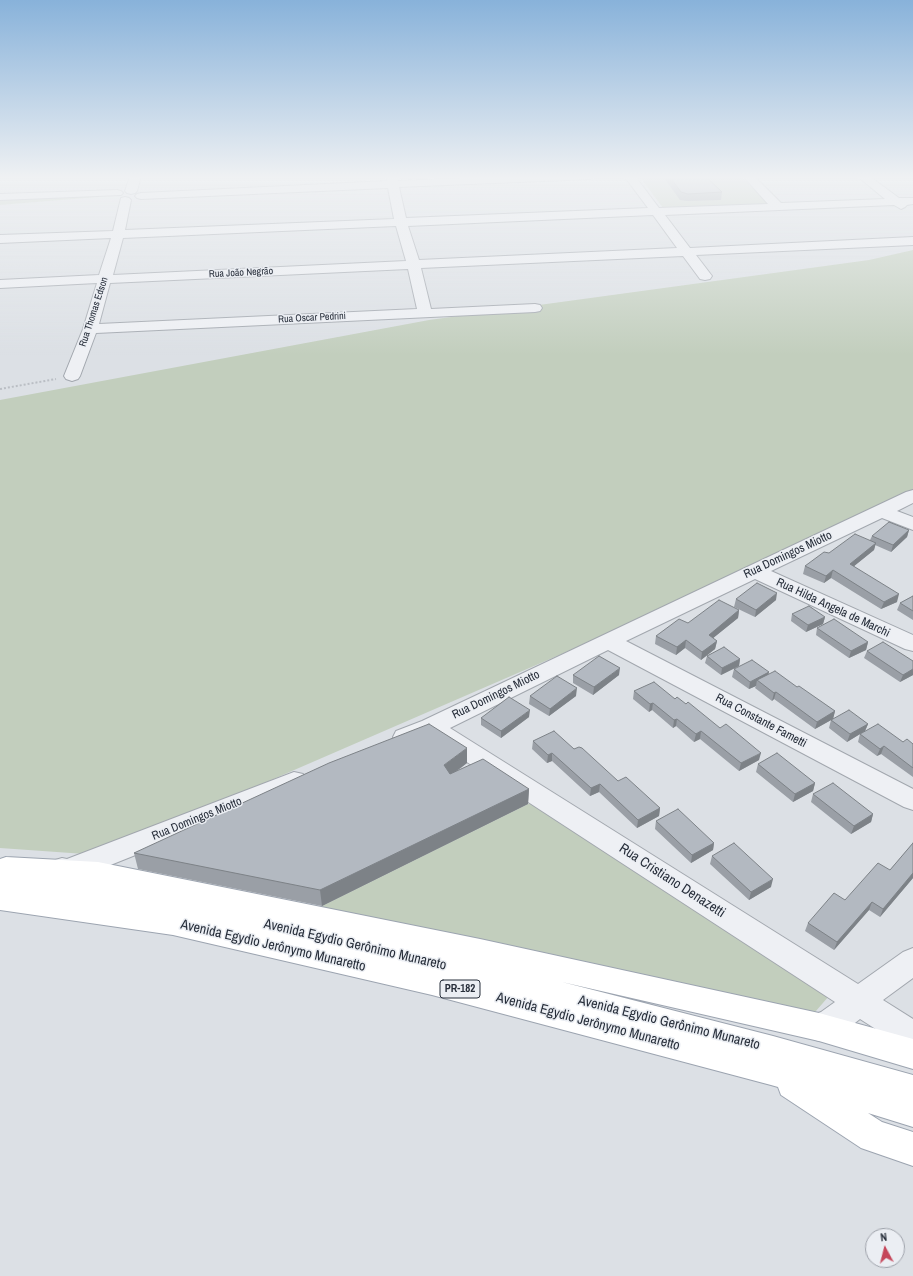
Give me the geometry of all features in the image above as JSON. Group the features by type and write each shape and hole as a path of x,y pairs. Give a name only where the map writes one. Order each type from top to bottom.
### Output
{"main road":[{"path":"0,868 68,870 98,873 480,951 819,1027 913,1054"},
{"name":"Avenida Egydio Gerônimo Munareto","path":"0,880 181,904 440,964 773,1050 913,1090"},
{"name":"Avenida Egydio Jerônymo Munaretto","path":"0,899 173,923 432,982 771,1070 913,1112"},
{"path":"771,1070 873,1136 913,1149"}],"street":[{"path":"0,239 81,236"},
{"name":"Rua Thomas Edson","path":"72,376 90,329 118,236"},
{"path":"405,236 425,313"},
{"path":"674,236 704,276"},
{"name":"Rua João Negrão","path":"0,284 414,266 913,241"},
{"name":"Rua Oscar Pedrini","path":"90,329 535,308"},
{"name":"Rua Domingos Miotto","path":"386,745 431,727 913,496"},
{"path":"881,511 913,524"},
{"name":"Rua Hilda Angela de Marchi","path":"754,571 913,644"},
{"name":"Rua Constante Fametti","path":"608,641 913,800"},
{"name":"Rua Cristiano Denazetti","path":"431,727 913,1036"},
{"name":"Rua Domingos Miotto","path":"68,870 312,774"},
{"path":"0,862 68,870"},
{"path":"819,1027 830,1024 858,1001 913,961"}],"path":[{"path":"0,389 72,376"}],"green space":[{"path":"913,250 913,495 753,571 119,846 85,854 0,848 0,400 429,320 869,260"},
{"path":"532,802 829,996 809,1019 312,911"}],"building":[{"path":"889,522 909,530 893,545 872,536"},
{"path":"855,534 876,543 850,564 899,594 884,602 833,570 826,576 805,566 824,552 829,553"},
{"path":"757,583 777,593 756,610 736,599"},
{"path":"913,596 913,611 900,603"},
{"path":"719,600 739,610 709,635 717,641 702,652 686,640 677,647 656,636 679,619 688,623"},
{"path":"809,606 825,617 808,625 792,614"},
{"path":"834,619 868,642 851,651 817,628"},
{"path":"883,642 913,661 913,669 903,675 867,651"},
{"path":"724,647 740,659 722,668 707,656"},
{"path":"599,656 620,668 594,687 573,675"},
{"path":"752,660 769,672 750,682 734,669"},
{"path":"775,671 835,711 817,722 757,680"},
{"path":"557,676 577,688 550,709 530,696"},
{"path":"654,682 675,699 677,697 686,704 688,702 720,728 726,724 761,753 741,763 701,731 696,734 677,719 674,720 653,703 650,704 634,691"},
{"path":"509,697 530,710 501,731 481,718"},
{"path":"849,710 868,724 850,734 831,720"},
{"path":"429,724 467,748 444,765 450,774 483,759 529,789 320,890 134,853 329,763"},
{"path":"878,724 903,742 907,739 913,744 913,768 884,746 880,749 860,734"},
{"path":"554,731 574,749 579,747 582,748 618,781 626,777 660,808 638,820 600,784 591,788 552,753 548,755 533,741"},
{"path":"777,753 815,783 795,794 758,764"},
{"path":"833,783 873,814 854,826 813,794"},
{"path":"678,809 714,843 692,855 656,821"},
{"path":"734,843 773,879 751,892 712,856"},
{"path":"913,843 913,873 883,909 872,902 837,942 808,923 834,893 845,900 878,863 890,870"}]}
